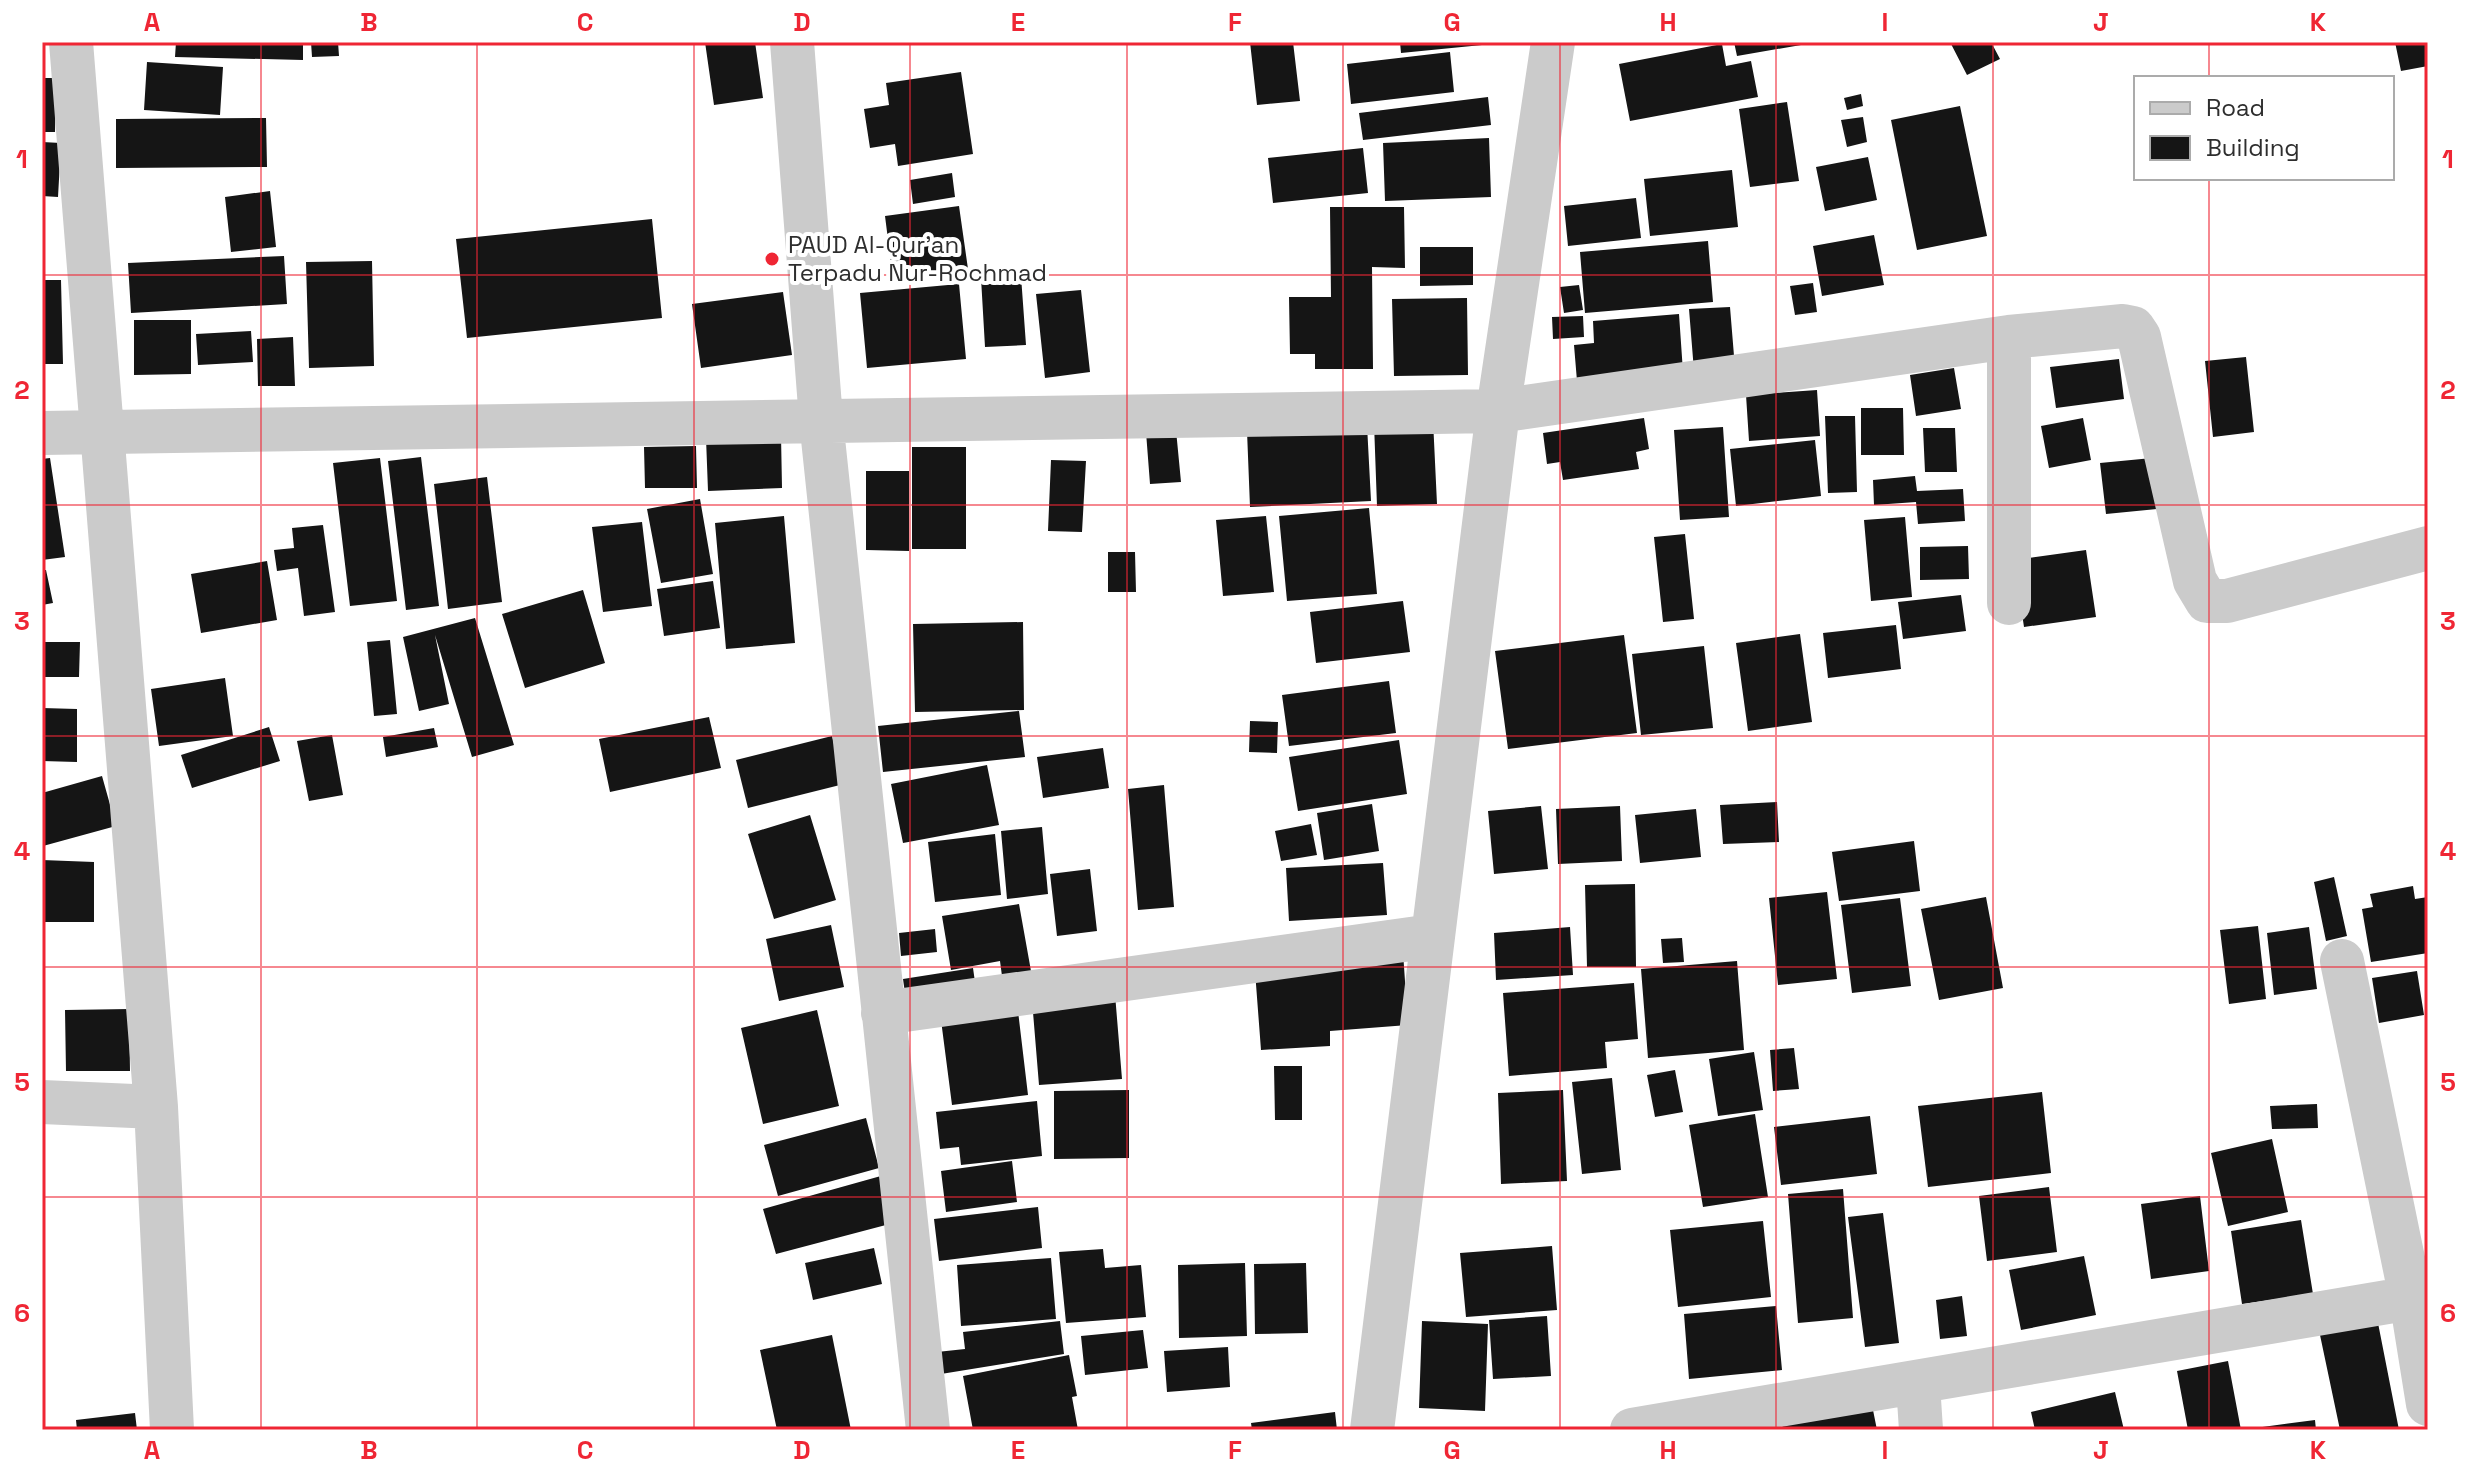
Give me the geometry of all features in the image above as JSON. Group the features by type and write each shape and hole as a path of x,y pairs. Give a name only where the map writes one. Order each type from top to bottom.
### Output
{"street":[{"path":"71,42 156,1107 172,1430"},
{"path":"792,42 821,420 928,1430"},
{"path":"1372,1430 1498,411 1553,42"},
{"path":"42,433 1498,411 2009,337 2133,328 2139,337 2195,581 2207,601 2227,601 2428,548"},
{"path":"2009,337 2009,603"},
{"path":"883,1013 1432,936"},
{"path":"2342,961 2420,1297 2428,1404"},
{"path":"42,1102 156,1107"},
{"path":"1632,1430 2420,1297"},
{"path":"1918,1384 1921,1430"}],"building":[{"path":"176,42 303,42 303,60 175,57"},
{"path":"311,42 338,42 339,56 312,57"},
{"path":"705,42 755,42 763,98 714,105"},
{"path":"1250,42 1293,42 1300,101 1257,105"},
{"path":"1400,42 1491,42 1492,44 1401,53"},
{"path":"1734,42 1800,42 1801,45 1737,56"},
{"path":"1950,42 1991,42 2000,59 1967,75"},
{"path":"2395,42 2428,42 2428,66 2401,71"},
{"path":"1722,44 1726,66 1751,61 1758,97 1630,121 1619,64"},
{"path":"1450,52 1454,92 1351,104 1347,64"},
{"path":"147,62 223,67 220,115 144,110"},
{"path":"961,72 973,154 898,166 895,144 870,148 864,109 889,105 886,83"},
{"path":"42,78 56,78 55,132 42,132"},
{"path":"1861,94 1863,106 1847,110 1844,98"},
{"path":"1488,97 1491,125 1363,140 1359,113"},
{"path":"1787,102 1799,181 1750,187 1739,109"},
{"path":"1960,106 1987,236 1917,250 1891,120"},
{"path":"1863,117 1867,142 1847,147 1841,120"},
{"path":"266,118 267,167 116,168 116,119"},
{"path":"1489,138 1491,197 1385,201 1383,143"},
{"path":"42,142 61,143 58,197 42,196"},
{"path":"1363,148 1368,193 1273,203 1268,158"},
{"path":"1868,157 1877,200 1825,211 1816,167"},
{"path":"1732,170 1738,227 1650,236 1644,179"},
{"path":"952,173 955,197 913,204 910,180"},
{"path":"270,191 276,247 231,252 225,197"},
{"path":"1636,198 1641,238 1568,246 1564,206"},
{"path":"959,206 968,269 893,279 885,216"},
{"path":"1330,207 1404,207 1405,268 1372,267 1373,369 1315,369 1315,354 1290,354 1289,297 1331,297"},
{"path":"652,219 662,318 467,338 456,239"},
{"path":"1874,235 1884,285 1822,296 1813,246"},
{"path":"1708,241 1713,302 1585,313 1580,252"},
{"path":"1420,247 1473,247 1473,285 1420,286"},
{"path":"284,256 287,304 131,313 128,263"},
{"path":"372,261 374,366 309,368 306,262"},
{"path":"1021,276 1026,345 985,347 981,278"},
{"path":"42,280 61,280 63,364 42,364"},
{"path":"1813,283 1817,312 1795,315 1790,286"},
{"path":"959,284 966,359 867,368 860,293"},
{"path":"1579,285 1583,310 1564,313 1560,287"},
{"path":"1081,290 1090,372 1045,378 1036,294"},
{"path":"783,292 792,355 701,368 692,304"},
{"path":"1467,298 1468,375 1394,376 1392,299"},
{"path":"1730,307 1735,368 1694,371 1689,309"},
{"path":"1679,314 1683,372 1577,381 1574,345 1594,343 1593,321"},
{"path":"1583,316 1584,337 1553,339 1552,317"},
{"path":"134,320 191,320 191,374 134,375"},
{"path":"251,331 253,362 198,365 196,334"},
{"path":"293,337 295,386 258,386 257,339"},
{"path":"2246,357 2254,432 2213,437 2205,361"},
{"path":"2119,359 2124,399 2056,408 2050,367"},
{"path":"1954,368 1961,409 1916,416 1910,375"},
{"path":"1817,390 1820,436 1749,441 1746,395"},
{"path":"1861,408 1903,408 1904,455 1861,455"},
{"path":"1825,416 1855,416 1857,492 1828,493"},
{"path":"1644,418 1649,449 1636,452 1639,469 1563,480 1560,462 1547,464 1543,433"},
{"path":"2083,418 2091,460 2049,468 2041,426"},
{"path":"1433,420 1437,504 1377,506 1374,423"},
{"path":"1367,425 1371,501 1250,507 1247,431"},
{"path":"1723,427 1729,517 1680,520 1674,430"},
{"path":"1923,428 1955,428 1957,472 1925,472"},
{"path":"1176,430 1181,482 1150,484 1146,432"},
{"path":"781,435 782,488 708,491 706,438"},
{"path":"1815,440 1821,496 1736,506 1730,449"},
{"path":"696,446 697,488 645,488 644,447"},
{"path":"912,447 966,447 966,549 912,549"},
{"path":"421,457 439,606 406,610 388,461"},
{"path":"50,458 65,557 42,560 42,459"},
{"path":"380,458 397,601 350,606 333,463"},
{"path":"2152,458 2157,509 2106,514 2100,463"},
{"path":"1051,460 1086,461 1082,532 1048,531"},
{"path":"866,471 909,471 909,551 866,550"},
{"path":"1915,476 1917,491 1963,489 1965,521 1918,524 1916,502 1874,505 1873,480"},
{"path":"487,477 502,602 448,609 434,484"},
{"path":"700,499 713,574 661,583 647,509"},
{"path":"1369,508 1377,594 1287,601 1279,516"},
{"path":"784,516 795,643 726,649 715,523"},
{"path":"1266,516 1274,592 1223,596 1216,520"},
{"path":"1905,517 1912,597 1871,601 1864,520"},
{"path":"642,522 652,606 603,612 592,527"},
{"path":"323,525 335,612 304,616 298,568 277,571 274,550 294,548 292,528"},
{"path":"1685,534 1694,619 1663,622 1654,537"},
{"path":"1968,546 1969,579 1920,580 1920,547"},
{"path":"2086,550 2096,617 2024,627 2014,560"},
{"path":"1108,552 1135,552 1136,592 1108,592"},
{"path":"267,561 277,620 201,633 191,574"},
{"path":"42,570 46,570 53,603 42,605"},
{"path":"713,581 720,628 664,636 657,589"},
{"path":"583,590 605,663 525,688 502,614"},
{"path":"1961,595 1966,631 1903,639 1898,602"},
{"path":"1403,601 1410,652 1316,663 1310,612"},
{"path":"475,618 514,745 472,757 435,635 449,704 419,711 403,637"},
{"path":"1023,622 1024,710 915,712 913,624"},
{"path":"1896,625 1901,669 1828,678 1823,633"},
{"path":"1800,634 1812,722 1748,731 1736,643"},
{"path":"1624,635 1637,733 1508,749 1495,651"},
{"path":"390,640 397,714 374,716 367,642"},
{"path":"42,642 80,642 79,677 42,677"},
{"path":"1704,646 1713,728 1641,735 1632,654"},
{"path":"225,678 233,736 159,746 151,689"},
{"path":"1389,681 1396,733 1289,746 1282,695"},
{"path":"42,708 77,709 77,762 42,761"},
{"path":"1019,711 1025,757 883,772 878,726"},
{"path":"709,717 721,768 610,792 599,739"},
{"path":"1250,721 1278,722 1277,753 1249,752"},
{"path":"269,727 280,761 192,788 181,755"},
{"path":"434,728 438,747 386,757 383,737"},
{"path":"332,735 343,795 309,801 297,741"},
{"path":"832,736 844,784 748,808 736,760"},
{"path":"1399,740 1407,794 1298,811 1289,757"},
{"path":"1103,748 1109,788 1043,798 1037,757"},
{"path":"987,765 999,825 903,843 891,784"},
{"path":"102,776 116,826 43,846 42,793"},
{"path":"1164,785 1174,907 1138,910 1128,789"},
{"path":"1777,802 1779,842 1723,844 1720,805"},
{"path":"1372,804 1379,851 1324,860 1317,813"},
{"path":"1541,806 1548,869 1494,874 1488,811"},
{"path":"1620,806 1622,861 1558,864 1556,809"},
{"path":"1696,809 1701,857 1640,863 1635,815"},
{"path":"810,815 836,900 774,919 748,834"},
{"path":"1311,824 1317,855 1281,861 1275,831"},
{"path":"1042,827 1048,894 1007,899 1001,831"},
{"path":"995,834 1001,895 935,902 928,842"},
{"path":"1914,841 1920,891 1839,901 1832,852"},
{"path":"42,860 94,862 94,922 42,922"},
{"path":"1383,863 1387,915 1289,921 1286,868"},
{"path":"1090,869 1097,931 1057,936 1050,874"},
{"path":"2334,877 2347,936 2326,941 2314,882"},
{"path":"1635,884 1636,967 1587,967 1585,885"},
{"path":"2413,886 2415,899 2428,897 2428,953 2371,962 2362,909 2373,907 2370,894"},
{"path":"1827,892 1837,979 1778,985 1769,898"},
{"path":"1986,897 2003,988 1939,1000 1921,909"},
{"path":"1900,898 1911,986 1852,993 1841,905"},
{"path":"1019,904 1031,971 1002,976 1000,961 951,970 942,916"},
{"path":"831,925 844,987 779,1001 766,939"},
{"path":"2258,926 2266,999 2229,1004 2220,930"},
{"path":"1570,927 1573,975 1496,980 1494,933"},
{"path":"2309,927 2317,989 2274,995 2267,933"},
{"path":"935,929 937,952 901,956 899,933"},
{"path":"1682,938 1684,962 1663,963 1661,939"},
{"path":"1403,952 1408,1025 1330,1031 1330,1046 1261,1050 1255,971"},
{"path":"1737,961 1744,1050 1648,1058 1641,969"},
{"path":"973,968 975,982 905,993 903,979"},
{"path":"2417,971 2424,1015 2379,1023 2372,978"},
{"path":"1634,983 1638,1039 1605,1042 1607,1068 1509,1076 1503,993"},
{"path":"1115,994 1122,1079 1039,1085 1032,1000"},
{"path":"129,1009 130,1071 66,1071 65,1010"},
{"path":"817,1010 839,1106 763,1124 741,1028"},
{"path":"1018,1011 1028,1095 952,1105 941,1020"},
{"path":"1794,1048 1799,1089 1773,1091 1770,1050"},
{"path":"1754,1052 1763,1110 1718,1116 1709,1059"},
{"path":"1274,1066 1302,1066 1302,1120 1275,1120"},
{"path":"1675,1070 1683,1112 1655,1117 1647,1075"},
{"path":"1612,1078 1621,1170 1582,1174 1572,1082"},
{"path":"1129,1090 1129,1158 1054,1159 1054,1091"},
{"path":"1563,1090 1567,1181 1501,1184 1498,1093"},
{"path":"2042,1092 2051,1173 1928,1187 1918,1106"},
{"path":"1037,1101 1042,1156 961,1165 959,1147 940,1149 936,1112"},
{"path":"2317,1104 2318,1128 2272,1129 2270,1106"},
{"path":"1755,1114 1768,1197 1703,1207 1689,1125"},
{"path":"1870,1116 1877,1174 1781,1185 1774,1127"},
{"path":"866,1118 879,1168 778,1196 764,1145"},
{"path":"2272,1139 2288,1212 2228,1226 2211,1153"},
{"path":"1012,1161 1017,1202 946,1212 941,1171"},
{"path":"888,1174 901,1221 776,1254 763,1209"},
{"path":"2049,1187 2057,1252 1987,1261 1979,1196"},
{"path":"1843,1189 1853,1318 1798,1323 1788,1194"},
{"path":"2200,1196 2209,1271 2151,1279 2141,1204"},
{"path":"1038,1207 1042,1248 939,1261 934,1219"},
{"path":"1883,1213 1899,1343 1865,1347 1848,1217"},
{"path":"2301,1220 2313,1294 2242,1304 2231,1231"},
{"path":"1763,1221 1771,1297 1678,1307 1670,1230"},
{"path":"1552,1246 1557,1310 1466,1317 1460,1253"},
{"path":"874,1248 882,1284 813,1300 805,1263"},
{"path":"1103,1249 1105,1268 1141,1265 1146,1317 1066,1323 1059,1252"},
{"path":"2084,1256 2096,1315 2021,1330 2009,1270"},
{"path":"1051,1258 1056,1319 961,1326 957,1265"},
{"path":"1245,1263 1247,1336 1179,1338 1178,1265"},
{"path":"1306,1263 1308,1333 1255,1334 1254,1264"},
{"path":"1962,1296 1967,1336 1940,1339 1936,1300"},
{"path":"1776,1306 1782,1370 1689,1379 1684,1314"},
{"path":"1547,1316 1551,1376 1493,1379 1489,1320"},
{"path":"1060,1321 1064,1354 941,1374 937,1352 965,1349 963,1332"},
{"path":"1422,1321 1488,1324 1485,1411 1419,1408"},
{"path":"2378,1323 2399,1430 2340,1430 2320,1335"},
{"path":"1143,1330 1148,1368 1085,1375 1081,1336"},
{"path":"832,1335 851,1430 777,1430 760,1350"},
{"path":"1228,1347 1230,1387 1167,1392 1164,1351"},
{"path":"1069,1355 1077,1396 1072,1397 1078,1430 973,1430 963,1376"},
{"path":"2228,1361 2241,1430 2188,1430 2177,1371"},
{"path":"2115,1392 2124,1430 2035,1430 2031,1412"},
{"path":"1871,1400 1877,1430 1783,1430 1781,1419"},
{"path":"1335,1412 1337,1430 1252,1430 1251,1423"},
{"path":"135,1413 137,1430 77,1430 76,1420"},
{"path":"2315,1420 2316,1430 2255,1430 2255,1428"}],"place":[{"name":"PAUD Al-Qur'an Terpadu Nur-Rochmad","path":"772,259"}]}
